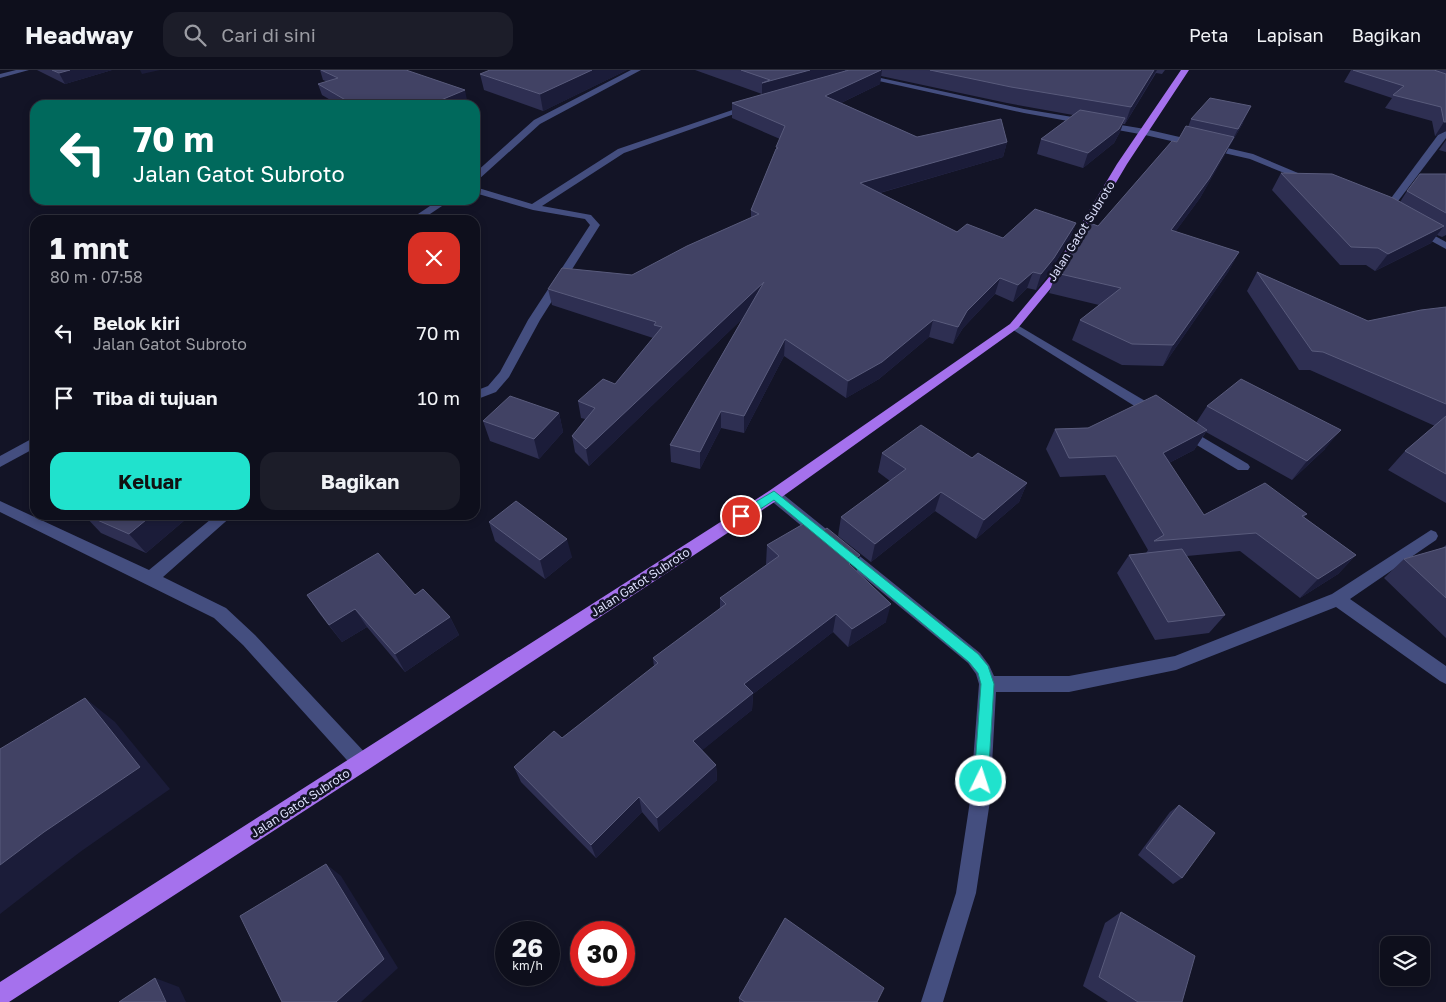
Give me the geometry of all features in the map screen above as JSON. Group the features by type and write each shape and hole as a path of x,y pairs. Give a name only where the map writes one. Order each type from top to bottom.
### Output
{"main road":[{"name":"Jalan Gatot Subroto","path":"0,995 362,763 774,495 1014,326 1055,276 1122,164 1145,132 1184,70"}],"street":[{"path":"0,76 25,70"},
{"path":"480,173 537,122 637,70"},
{"path":"833,70 1024,111 1145,132 1253,157 1323,185"},
{"path":"842,81 862,76"},
{"path":"533,207 621,151 758,105"},
{"path":"1386,212 1440,137 1446,134"},
{"path":"480,191 533,207 588,217 595,225 534,320 505,374 492,390 480,394"},
{"path":"422,215 438,205"},
{"path":"1412,226 1446,246"},
{"path":"1014,326 1243,468"},
{"path":"0,462 30,445"},
{"path":"774,495 974,658 983,670 988,684 980,801 966,894 932,1002"},
{"path":"0,506 220,613 250,640 362,763"},
{"path":"151,578 220,520"},
{"path":"988,684 1069,684 1176,662 1338,598 1431,536"},
{"path":"1338,598 1446,676"}],"building":[{"path":"52,70 70,70 59,73"},
{"path":"321,70 406,70 465,90 441,100 346,100 318,84 338,78"},
{"path":"490,70 592,70 540,94 480,74"},
{"path":"741,70 810,70 762,83 770,80"},
{"path":"849,70 881,70 825,96 917,137 1001,119 1007,142 860,183 957,232 967,224 1003,238 1035,209 1076,223 1054,258 1041,274 1033,272 1018,285 1000,278 967,311 958,327 933,320 882,362 848,381 785,339 744,416 721,411 700,452 670,445 764,282 586,449 572,436 595,408 578,401 603,379 615,384 662,327 654,325 656,322 548,289 562,268 632,275 687,246 759,214 751,210 778,148 776,147 785,126 732,103"},
{"path":"930,70 1154,70 1131,107 1011,87"},
{"path":"1353,70 1434,70 1446,74 1446,122 1444,122 1441,107 1393,95 1404,86"},
{"path":"1210,98 1251,106 1238,129 1191,119"},
{"path":"1080,110 1125,118 1119,129 1088,153 1041,139"},
{"path":"1186,126 1234,137 1209,179 1171,230 1239,252 1173,345 1132,344 1080,320 1121,288 1056,273 1069,258 1090,223 1098,226 1172,141 1177,142"},
{"path":"1281,173 1332,174 1393,198 1444,226 1388,254 1378,248 1351,247"},
{"path":"1420,174 1446,174 1446,213 1407,191"},
{"path":"1257,272 1368,321 1446,307 1446,404 1323,352 1312,351"},
{"path":"1241,379 1341,430 1307,461 1207,406"},
{"path":"1156,395 1207,430 1163,453 1204,515 1265,483 1307,514 1302,516 1356,555 1318,579 1256,533 1154,541 1164,535 1116,456 1069,458 1055,429 1088,428"},
{"path":"510,396 559,413 534,439 483,421"},
{"path":"1446,416 1446,474 1405,451"},
{"path":"921,425 972,458 978,453 1027,483 984,520 941,492 875,544 841,517 906,469 882,453"},
{"path":"516,501 567,539 540,560 489,522"},
{"path":"97,520 146,520 129,534"},
{"path":"805,523 817,535 827,528 860,555 849,564 891,604 852,629 836,614 744,684 753,693 693,741 716,765 657,818 639,797 591,845 514,767 554,731 562,738 658,663 653,658 726,604 720,598 779,556 767,545"},
{"path":"1446,547 1446,598 1404,559"},
{"path":"1182,549 1225,615 1168,622 1129,555"},
{"path":"378,553 415,595 423,589 450,617 395,654 355,609 329,625 307,595"},
{"path":"85,698 140,767 44,832 0,865 0,749"},
{"path":"1179,805 1215,833 1182,878 1146,848"},
{"path":"326,864 384,959 336,1002 282,1002 240,916"},
{"path":"1121,912 1195,956 1182,1002 1138,1002 1099,977"},
{"path":"785,918 884,988 877,1002 745,1002 739,998"},
{"path":"155,978 166,1002 119,1002"}],"route":[{"path":"741,516 774,495 974,658 983,670 988,684 981,781"}]}
